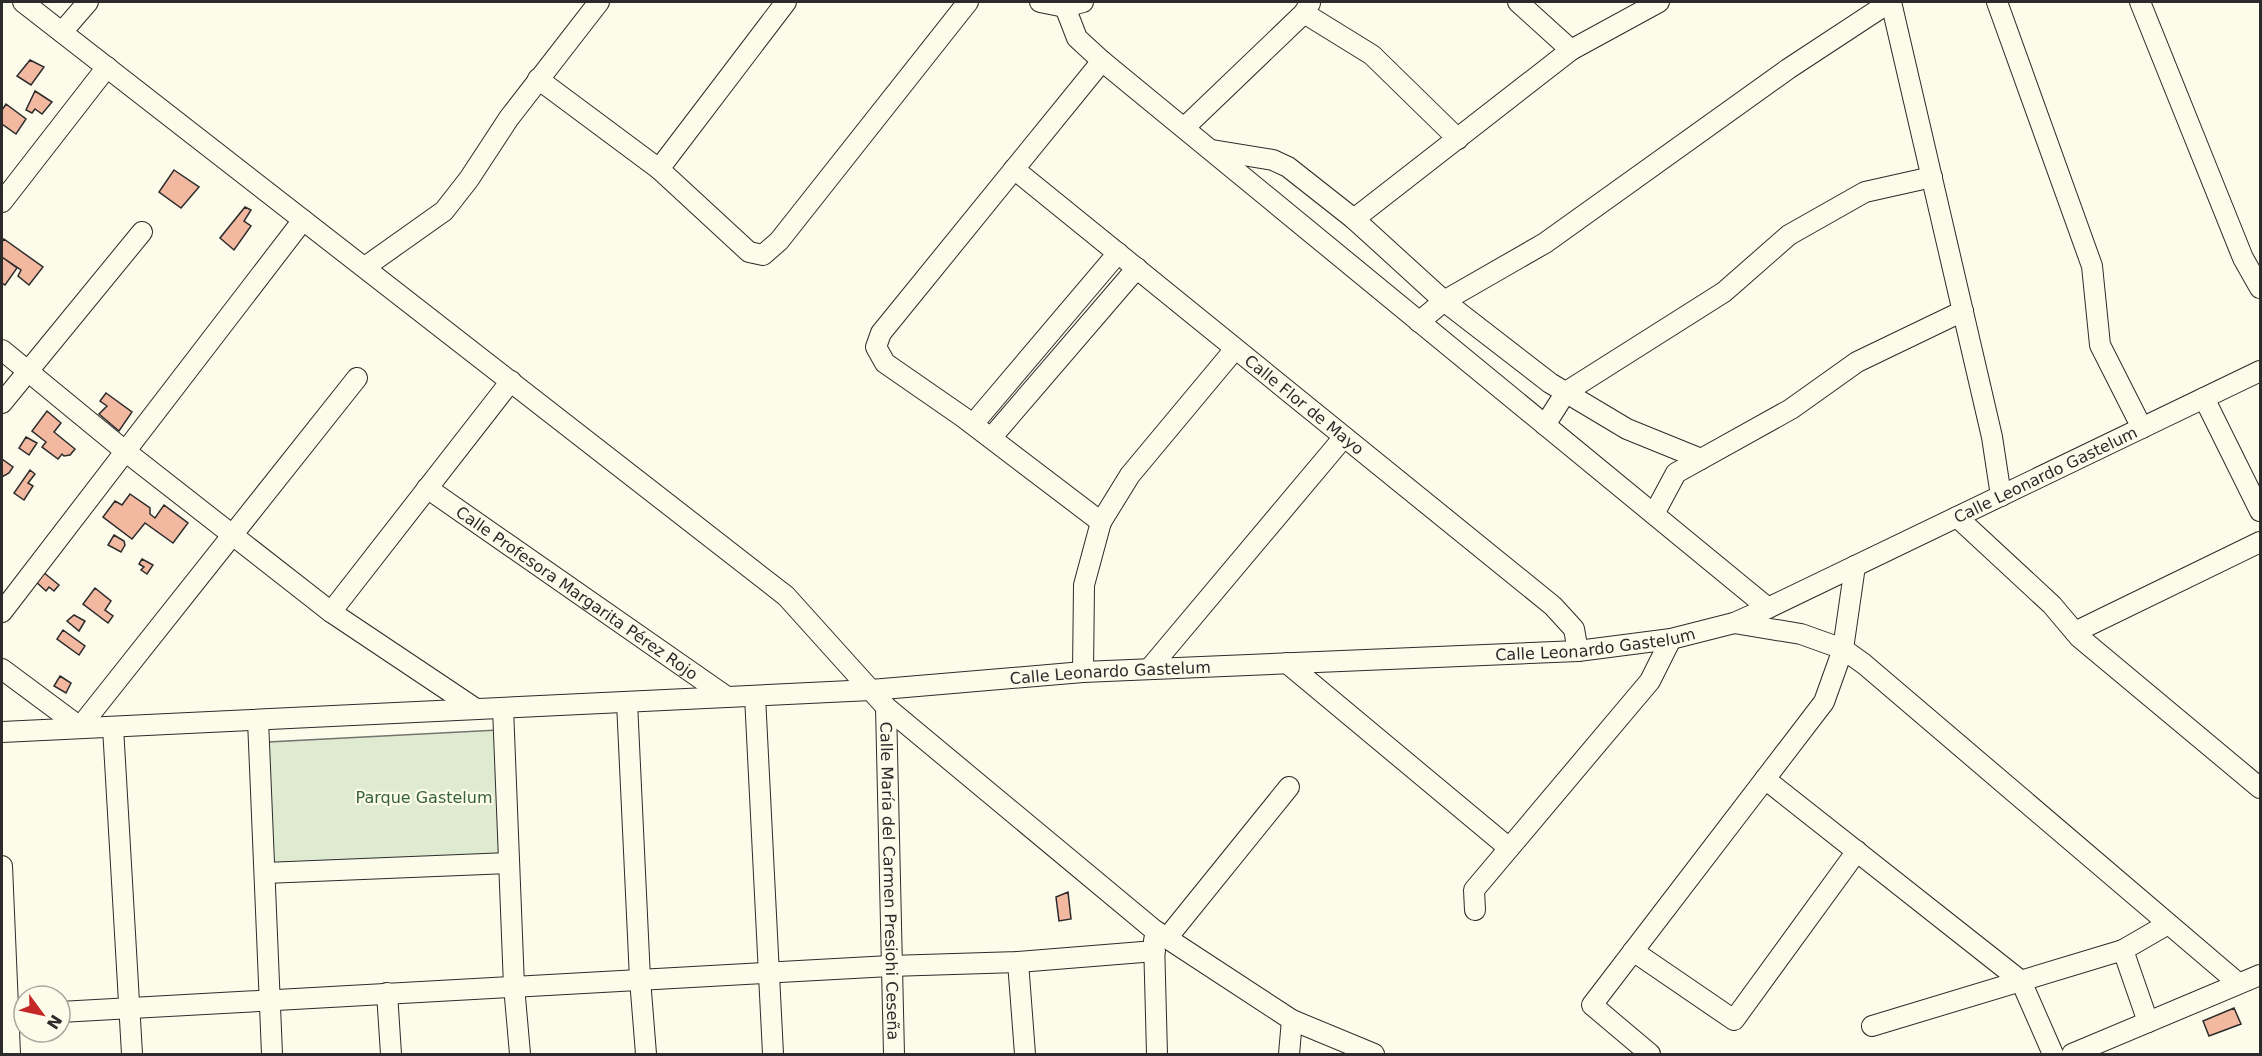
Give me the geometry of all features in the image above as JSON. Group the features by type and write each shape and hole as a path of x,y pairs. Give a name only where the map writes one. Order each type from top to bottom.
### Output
{"street":[{"path":"23,2 786,596 886,707 1158,939 1292,1020 1374,1054"},
{"path":"62,32 88,2"},
{"path":"365,267 444,211 469,179 509,118 598,2"},
{"path":"659,169 786,2"},
{"path":"538,79 659,169 749,252 763,255 779,241 968,2"},
{"path":"1040,2 1074,4 1077,38 1102,61 1768,608"},
{"path":"1518,2 1571,50"},
{"path":"1354,219 1571,50 1659,2"},
{"path":"1419,322 1444,301 1545,243 1788,69 1891,2 1992,436 2001,496"},
{"path":"1997,2 2092,266 2100,345 2142,428"},
{"path":"2140,2 2242,258 2260,288"},
{"path":"1184,128 1308,7 1372,55 1458,140"},
{"path":"1101,522 973,424 885,363 876,347 881,333 1102,61"},
{"path":"2,202 108,68"},
{"path":"1210,150 1273,160 1287,166 1354,219 1444,301 1550,382 1627,429 1701,459"},
{"name":"Calle Flor de Mayo","path":"1014,169 1553,606 1574,629 1578,651"},
{"path":"1545,425 1566,392 1724,292 1789,235 1865,192 1932,177"},
{"path":"2,612 303,220"},
{"path":"2,403 142,232"},
{"path":"973,424 1118,253"},
{"path":"991,438 1137,268"},
{"path":"1654,514 1676,473 1791,409 1857,362 1963,311"},
{"path":"1083,672 1084,585 1101,522 1130,476 1235,349"},
{"path":"2,350 331,612 476,709"},
{"name":"Calle Leonardo Gastelum","path":"2,732 871,690 1150,668 1578,651 1671,639 1734,623 1768,608 2260,371"},
{"path":"2,669 87,727 233,535 357,378"},
{"path":"331,612 511,381"},
{"path":"2204,398 2260,511"},
{"path":"1150,668 1344,437"},
{"name":"Calle Profesora Margarita Pérez Rojo","path":"428,488 727,697"},
{"path":"1957,517 2052,605 2075,632 2260,788"},
{"path":"2075,632 2260,542"},
{"path":"1650,1054 1592,1005 1824,702 1843,649 1855,566"},
{"path":"1734,623 1801,634 1843,649 1864,664 2238,983"},
{"path":"1475,910 1474,890 1650,681 1671,639"},
{"path":"1287,663 1509,848"},
{"path":"755,696 767,972 773,1054"},
{"path":"627,702 640,980 646,1054"},
{"name":"Calle María del Carmen Presiohi Ceseña","path":"886,707 890,966 894,1054"},
{"path":"503,708 514,986 520,1054"},
{"path":"258,720 272,1054"},
{"path":"113,727 132,1054"},
{"path":"1765,779 2021,981 2053,1054"},
{"path":"72,1011 767,972 1018,962 1158,939 1289,787"},
{"path":"1633,951 1734,1020 1857,851"},
{"path":"265,873 509,863"},
{"path":"2,866 11,1014 10,1054"},
{"path":"1872,1026 2123,950 2168,924"},
{"path":"1157,1054 1158,939"},
{"path":"2123,950 2148,1022"},
{"path":"1018,962 1025,1054"},
{"path":"2072,1054 2102,1049 2148,1022 2260,975"},
{"path":"387,993 391,1054"},
{"path":"1289,1054 1292,1020"}],"green space":[{"name":"Parque Gastelum","path":"498,730 502,858 270,866 268,742"}],"building":[{"path":"30,60 44,67 31,85 17,76"},
{"path":"35,91 52,102 42,114 35,109 32,113 26,110"},
{"path":"6,104 26,119 16,134 2,124 2,110"},
{"path":"174,170 199,187 181,208 159,192"},
{"path":"245,207 251,210 244,221 251,226 234,250 220,238"},
{"path":"4,239 43,267 29,285 18,276 21,270 2,257"},
{"path":"2,257 17,268 5,285 2,283"},
{"path":"106,393 132,412 119,431 99,414 107,406 100,401"},
{"path":"47,411 61,423 54,432 75,449 70,455 62,454 58,459 42,447 46,442 32,431"},
{"path":"26,437 37,443 29,455 19,448"},
{"path":"2,459 13,467 2,477"},
{"path":"30,470 35,474 28,483 33,486 24,500 14,493"},
{"path":"130,494 150,508 150,514 155,518 164,505 188,523 173,543 145,523 132,539 103,517 115,501 122,505"},
{"path":"114,535 124,541 125,545 121,552 108,545"},
{"path":"142,559 153,565 147,574 141,570 144,567 139,564"},
{"path":"43,572 59,585 54,591 49,587 46,591 35,581"},
{"path":"95,588 111,601 105,610 113,616 108,623 83,604"},
{"path":"74,615 85,621 79,631 67,621"},
{"path":"63,630 85,646 79,655 57,639"},
{"path":"60,676 71,683 66,693 54,686"},
{"path":"1068,892 1071,919 1059,921 1056,897"},
{"path":"2234,1008 2241,1024 2209,1036 2203,1021"}]}
